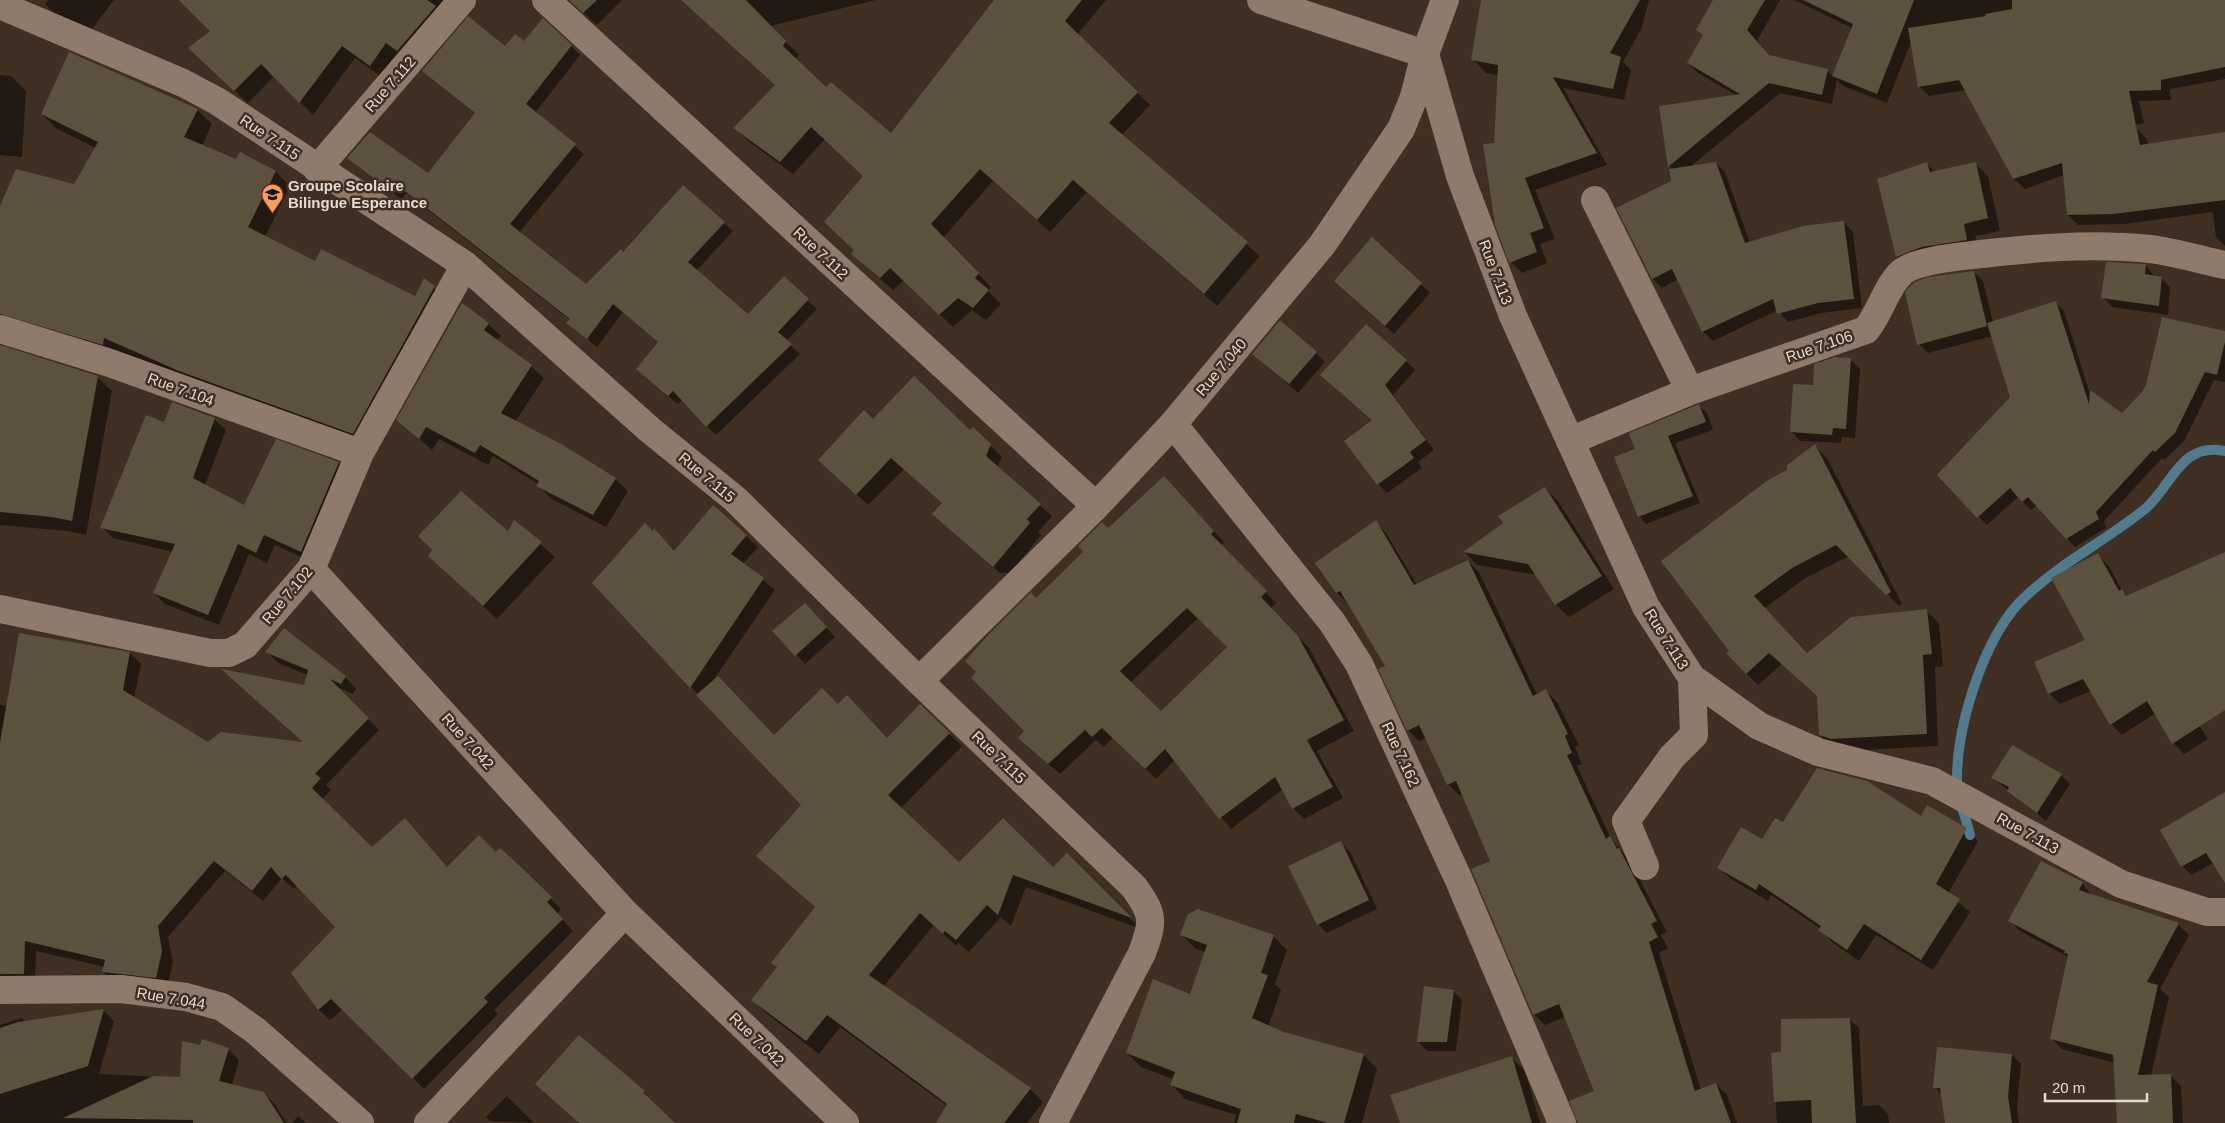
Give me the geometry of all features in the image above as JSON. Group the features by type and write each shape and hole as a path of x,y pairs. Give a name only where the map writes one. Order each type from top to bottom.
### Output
{"street":[{"name":"Rue 7.112","path":"317,168 462,0"},
{"name":"Rue 7.112","path":"546,0 1096,506"},
{"path":"1261,0 1426,54"},
{"name":"Rue 7.040","path":"919,681 1096,506 1174,424 1322,245 1381,162 1401,129 1414,97 1426,54 1445,0"},
{"name":"Rue 7.115","path":"0,5 183,83 217,101 465,265 650,430 735,499 919,681 1134,887 1148,906 1151,928 1142,953 1053,1123"},
{"name":"Rue 7.113","path":"1426,54 1460,176 1513,316 1646,607 1692,678 1759,726 1818,752 1932,781 2121,884 2207,912 2225,912"},
{"path":"1595,200 1690,391"},
{"name":"Rue 7.106","path":"1570,441 1690,391 1866,330 1875,319 1889,288 1903,271 1940,258 2038,247 2109,245 2153,249 2225,265"},
{"name":"Rue 7.102","path":"0,608 210,653 229,653 245,645 311,569 360,453 465,265"},
{"name":"Rue 7.104","path":"0,330 107,362 360,453"},
{"name":"Rue 7.162","path":"1174,424 1332,622 1358,664 1458,878 1562,1123"},
{"name":"Rue 7.042","path":"311,569 625,913 845,1123"},
{"path":"1644,866 1626,821 1672,757 1694,735 1692,678"},
{"path":"428,1123 625,913"},
{"name":"Rue 7.044","path":"0,990 121,990 186,997 222,1007 256,1031 360,1123"}],"building":[{"path":"179,0 427,0 436,6 397,51 386,43 370,66 342,46 299,103 261,64 234,91 188,48 210,31"},
{"path":"569,0 597,0 583,13"},
{"path":"681,0 746,0 786,41 783,46 826,87 831,82 891,133 994,0 1082,0 1065,21 1138,92 1109,123 1248,242 1204,294 1073,180 1037,220 980,169 931,224 979,273 975,278 989,290 973,308 958,298 939,315 890,268 880,278 851,254 854,250 824,222 863,176 811,127 780,162 733,128 775,85"},
{"path":"1481,0 1640,0 1610,53 1621,57 1613,89 1553,77 1597,153 1525,178 1544,228 1530,233 1537,252 1509,263 1495,225 1483,144 1494,143 1498,65 1471,60"},
{"path":"1713,0 1765,0 1747,30 1769,55 1828,69 1822,95 1769,83 1668,167 1659,106 1740,94 1687,63 1703,35 1696,30"},
{"path":"1803,0 1914,0 1877,94 1832,76 1853,24"},
{"path":"2012,0 2225,0 2225,67 2161,80 2161,90 2129,91 2140,145 2225,132 2225,200 2113,214 2067,215 2062,163 2013,179 1959,80 1918,87 1908,28 1986,16 1985,14 2012,9"},
{"path":"468,16 505,46 515,34 524,41 543,18 572,45 526,104 576,144 510,224 586,284 621,249 623,252 683,185 725,222 688,262 748,314 784,276 809,299 778,332 792,344 706,427 673,391 668,396 636,369 658,342 613,304 587,339 566,323 570,319 397,185 392,192 347,158 370,132 428,173 475,113 422,71"},
{"path":"69,52 198,109 184,137 236,159 240,152 276,171 248,227 315,261 321,249 415,296 424,278 435,286 353,434 179,371 104,338 103,345 0,314 0,206 16,169 74,184 98,142 41,114"},
{"path":"1716,162 1745,243 1803,226 1844,221 1854,299 1818,303 1777,314 1773,299 1702,332 1672,269 1652,279 1616,208 1671,181 1669,169"},
{"path":"1927,162 1930,172 1976,162 1988,218 1964,224 1967,240 1922,247 1896,257 1877,179"},
{"path":"1372,237 1422,283 1385,326 1334,281"},
{"path":"2106,262 2146,264 2145,274 2162,277 2159,306 2101,298"},
{"path":"1974,271 1987,326 1917,345 1905,293 1908,288 1915,282 1929,277"},
{"path":"2056,301 2089,404 2090,390 2122,413 2142,392 2146,385 2162,317 2225,331 2225,342 2217,375 2205,372 2175,433 2155,452 2153,450 2096,512 2099,519 2066,539 2028,497 2022,502 2010,488 1977,518 1937,475 2010,397 1987,323"},
{"path":"462,303 489,323 484,330 532,365 501,413 563,445 616,478 593,515 536,486 539,481 480,445 475,453 426,427 419,439 396,420"},
{"path":"1280,320 1317,352 1289,384 1252,354"},
{"path":"1366,324 1407,360 1385,385 1426,440 1410,452 1414,458 1377,485 1344,441 1372,420 1320,375"},
{"path":"0,345 98,376 72,521 0,512"},
{"path":"1835,357 1851,358 1846,429 1833,428 1832,435 1790,432 1793,384 1813,385 1814,364"},
{"path":"914,376 970,430 973,427 991,444 986,456 1041,504 1027,519 1030,523 993,567 932,514 942,503 891,458 856,495 818,460 864,410 873,419"},
{"path":"172,402 215,418 193,478 244,505 276,439 339,462 301,552 264,535 256,553 238,544 208,615 153,593 175,544 100,528 146,415 164,422"},
{"path":"1699,404 1706,422 1668,436 1693,496 1638,517 1614,457 1635,449 1629,433"},
{"path":"1815,444 1891,592 1886,595 1836,545 1792,568 1754,596 1807,653 1851,617 1927,609 1932,654 1923,655 1927,734 1831,739 1819,735 1817,696 1769,653 1746,674 1726,653 1729,651 1661,561 1768,480 1787,470 1787,465"},
{"path":"1164,476 1214,531 1211,534 1267,591 1261,597 1298,636 1344,720 1307,740 1333,787 1292,809 1275,777 1219,819 1165,749 1145,769 1102,728 1092,737 1085,730 1048,764 1018,738 1024,731 971,678 976,672 965,661 1031,592 1036,598 1083,552 1078,546 1102,522 1108,528","holes":["1187,608 1227,647 1161,711 1120,671"]},
{"path":"1545,487 1602,576 1555,605 1528,564 1463,552 1503,523 1498,516"},
{"path":"461,491 508,531 514,520 542,542 483,606 428,556 432,550 418,536"},
{"path":"713,505 747,535 731,554 764,578 690,688 592,583 645,523 653,531 654,528 674,551"},
{"path":"1376,520 1414,585 1468,560 1533,696 1546,689 1568,734 1565,736 1572,753 1567,755 1606,839 1610,836 1617,849 1619,848 1657,921 1651,924 1658,937 1649,942 1695,1091 1716,1083 1731,1123 1578,1123 1569,1101 1594,1091 1559,1004 1533,1015 1471,869 1490,861 1456,781 1447,785 1419,725 1407,731 1378,669 1385,666 1340,591 1336,593 1315,563"},
{"path":"2225,552 2225,710 2172,744 2147,701 2110,725 2083,679 2048,694 2034,662 2085,640 2051,578 2098,553 2119,591 2122,589 2126,596"},
{"path":"805,603 827,627 795,656 772,631"},
{"path":"284,628 346,676 341,684 330,679 369,718 315,774 321,778 312,788 372,847 405,818 447,867 479,835 496,852 500,848 552,897 547,902 563,919 484,998 488,1002 412,1079 331,999 318,1010 291,973 335,927 286,875 281,879 271,867 252,891 214,861 158,926 162,951 156,978 102,972 105,960 25,941 24,974 0,974 0,742 19,633 130,652 123,690 208,742 221,732 303,742 221,669 304,685 308,670 265,652"},
{"path":"718,676 774,735 822,688 838,704 847,695 887,738 920,704 950,733 888,795 959,862 1003,818 1053,867 1067,853 1132,918 1013,875 998,915 987,905 956,940 945,931 943,934 920,913 869,975 1031,1088 1004,1123 936,1123 947,1104 827,1015 806,1041 751,1000 777,967 771,963 815,907 756,856 801,805 696,695"},
{"path":"2012,745 2062,774 2037,813 2007,791 2009,787 1991,778"},
{"path":"1817,768 1867,781 1921,816 1927,805 1967,828 1936,884 1960,899 1921,960 1864,924 1847,950 1818,930 1821,926 1759,884 1756,890 1717,868 1741,827 1762,839 1775,818 1783,822"},
{"path":"2225,792 2225,883 2206,853 2181,867 2160,830"},
{"path":"1341,841 1369,900 1317,925 1288,866"},
{"path":"2041,861 2083,882 2079,890 2179,923 2147,982 2158,985 2138,1075 2171,1074 2173,1123 2117,1123 2113,1055 2050,1039 2068,954 2008,921"},
{"path":"1198,909 1274,935 1261,973 1268,975 1252,1018 1284,1032 1364,1054 1344,1123 1328,1123 1296,1114 1294,1123 1237,1123 1241,1109 1170,1085 1175,1072 1126,1053 1153,979 1190,994 1207,945 1180,935 1188,914"},
{"path":"1424,986 1454,990 1447,1042 1417,1042"},
{"path":"104,1009 88,1066 0,1094 0,1028 18,1022"},
{"path":"1850,1018 1856,1123 1812,1123 1811,1100 1774,1102 1771,1053 1781,1052 1781,1019"},
{"path":"579,1035 645,1091 643,1092 675,1123 579,1123 535,1084"},
{"path":"202,1039 229,1048 219,1081 264,1092 284,1123 193,1123 193,1120 63,1118 153,1076 180,1077 182,1041 200,1045"},
{"path":"1937,1047 2012,1054 2008,1096 2012,1123 1945,1123 1940,1088 1933,1088"},
{"path":"1512,1056 1532,1123 1400,1123 1390,1095"}],"waterway":[{"path":"1970,835 1957,783 1962,730 1968,705 1986,655 2011,612 2054,572 2145,509 2187,459 2197,453 2210,450 2225,451"}],"place":[{"name":"Groupe Scolaire Bilingue Esperance","path":"272,213"}]}
